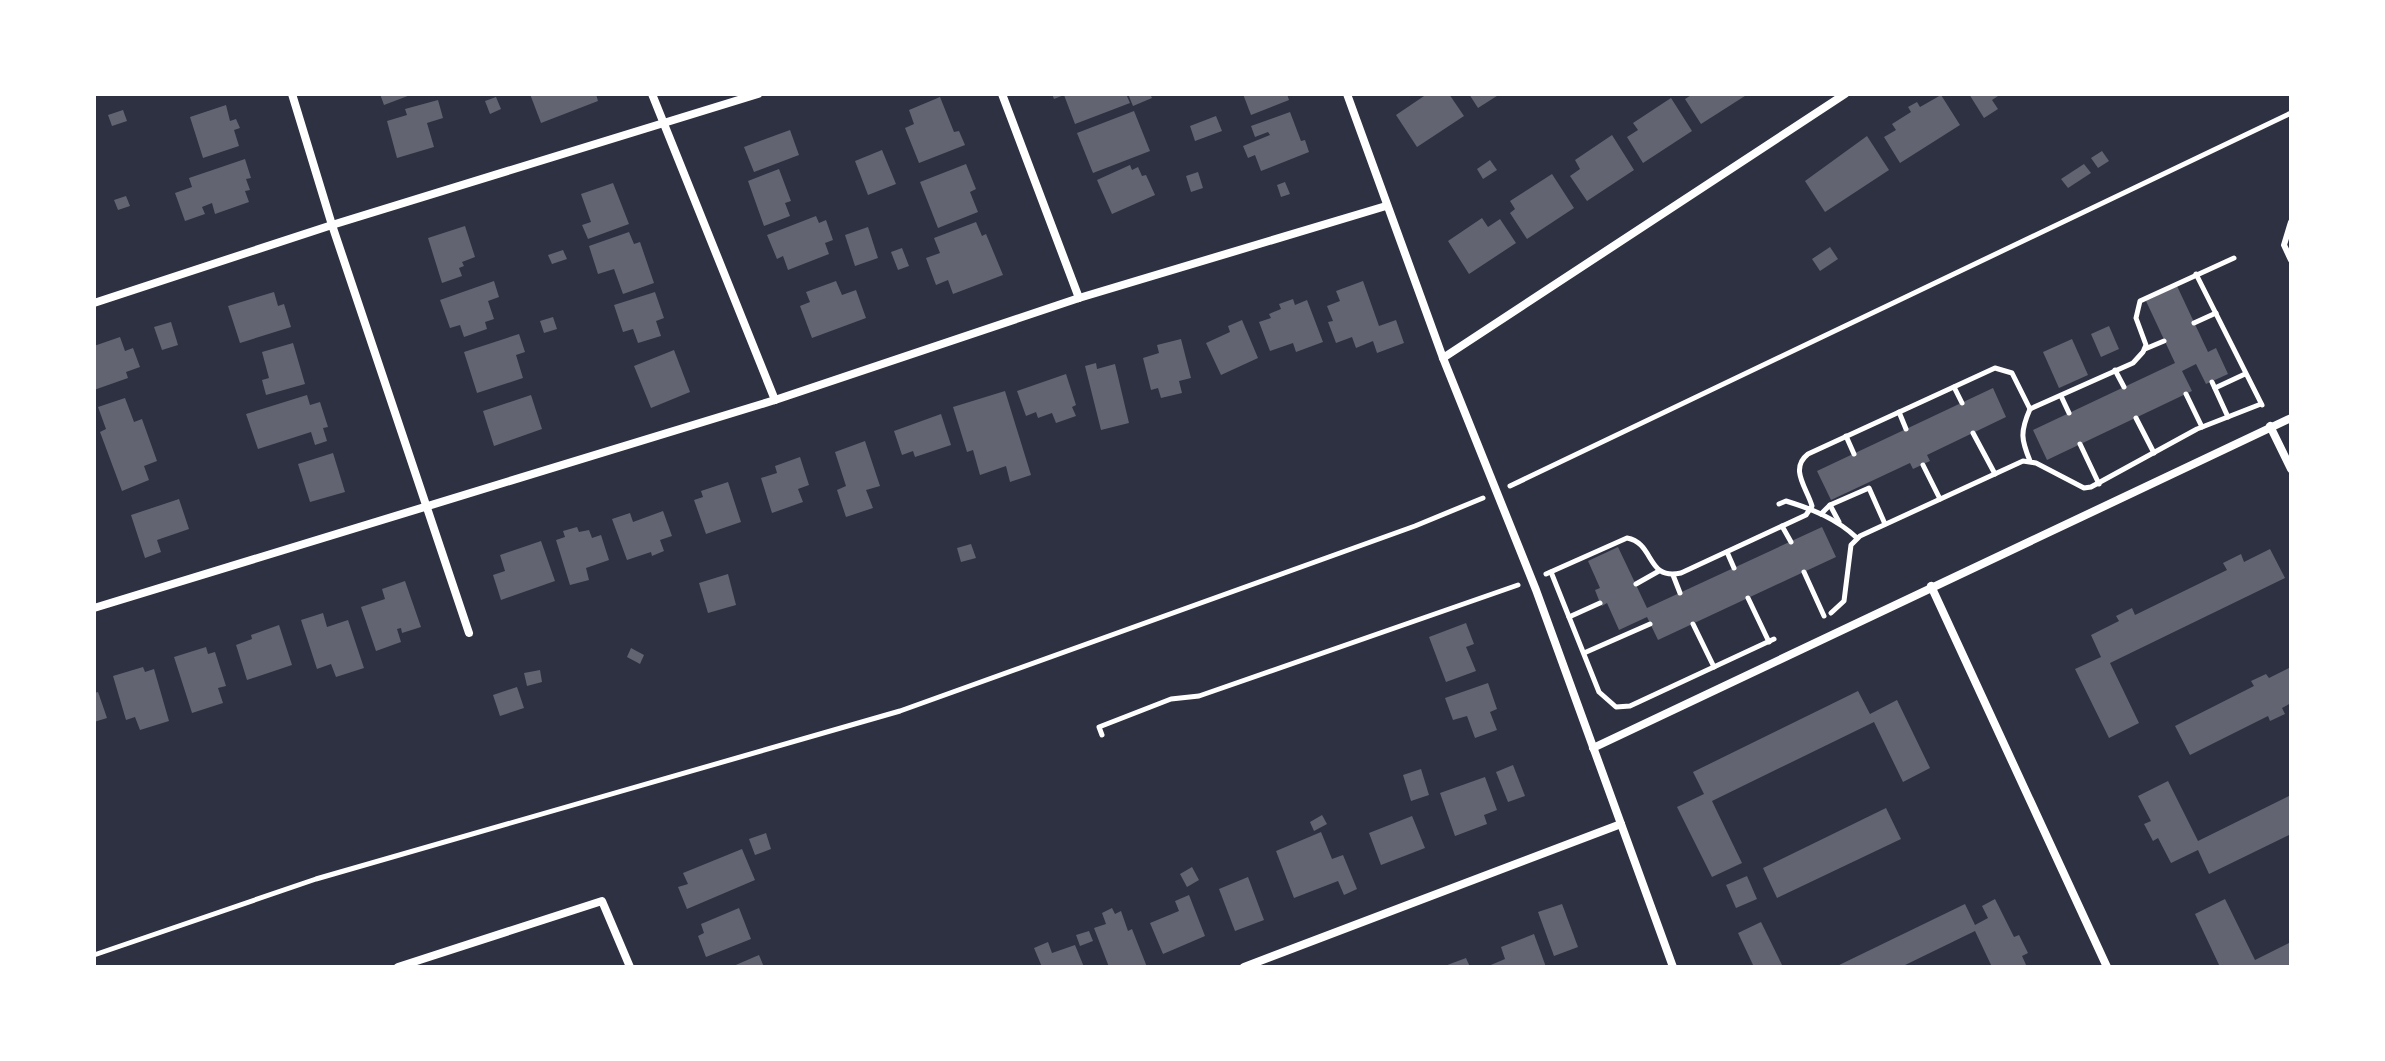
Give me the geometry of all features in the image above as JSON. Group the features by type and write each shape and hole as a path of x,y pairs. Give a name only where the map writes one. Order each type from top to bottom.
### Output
{"street":[{"path":"292,94 332,225 469,633"},
{"path":"652,94 775,400"},
{"path":"94,303 332,225 758,94"},
{"path":"1002,94 1079,298"},
{"path":"1347,94 1443,358 1532,580 1673,967"},
{"path":"1443,358 1845,94"},
{"path":"94,608 775,400 1079,298 1386,206"},
{"path":"1593,748 2288,419"},
{"path":"2270,426 2291,469"},
{"path":"1931,586 2107,967"},
{"path":"1244,967 1621,824"},
{"path":"398,967 602,901 630,967"}],"lane":[{"path":"2291,222 2284,245 2291,260"}],"path":[{"path":"94,955 316,879 900,711 1415,526 1498,493 2291,113"},
{"path":"2030,461 2022,428 2030,409 2138,359 2146,345 2136,318 2140,301 2234,258"},
{"path":"2196,274 2261,404 2288,419"},
{"path":"2194,323 2216,313"},
{"path":"2144,349 2164,341"},
{"path":"1102,735 1099,727 1171,699 1199,696 1532,580 1627,538 1639,542 1660,571 1673,575 1806,515 1811,509 1810,500 1799,472 1801,461 1808,454 1990,370 2006,370 2015,377 2030,409"},
{"path":"2115,370 2124,387"},
{"path":"2228,417 2213,385 2245,374"},
{"path":"1954,387 1962,403"},
{"path":"2186,394 2202,427"},
{"path":"2061,395 2069,413"},
{"path":"1810,622 1835,610 1844,601 1851,545 1857,538 1885,524 2017,463 2030,461 2084,488 2099,484 2202,427 2261,404"},
{"path":"1899,412 1906,429"},
{"path":"2136,418 2154,453"},
{"path":"1973,433 1995,474"},
{"path":"1846,436 1854,454"},
{"path":"2080,444 2099,484"},
{"path":"1923,465 1940,499"},
{"path":"1821,514 1830,505 1869,488 1885,524"},
{"path":"1779,504 1786,501 1811,509 1839,523 1857,538"},
{"path":"1830,505 1839,523"},
{"path":"1782,526 1791,542"},
{"path":"1727,552 1734,568"},
{"path":"1636,584 1660,571"},
{"path":"1551,572 1599,692 1616,707 1630,706 1783,635"},
{"path":"1804,572 1824,616"},
{"path":"1673,575 1680,593"},
{"path":"1748,598 1769,642"},
{"path":"1569,617 1600,603"},
{"path":"1584,653 1650,624"},
{"path":"1693,624 1714,667"}],"building":[{"path":"380,94 413,94 384,105"},
{"path":"530,94 596,94 598,101 541,123"},
{"path":"1052,94 1126,94 1130,103 1075,124 1064,95 1054,99"},
{"path":"1128,94 1150,94 1152,98 1133,106"},
{"path":"1243,94 1287,94 1289,100 1251,115"},
{"path":"1427,94 1449,94 1464,116 1417,147 1396,115"},
{"path":"1469,94 1500,94 1478,108"},
{"path":"1693,94 1748,94 1701,124 1685,99"},
{"path":"1969,94 2001,94 1992,100 1998,109 1984,118"},
{"path":"1941,95 1960,125 1900,163 1884,137 1896,130 1892,124 1911,112 1908,107 1917,102 1920,107"},
{"path":"496,97 501,109 490,114 485,101"},
{"path":"940,97 954,132 959,131 965,145 919,163 905,128 914,124 909,110"},
{"path":"1671,98 1692,131 1643,163 1627,137 1638,130 1633,123"},
{"path":"438,100 443,118 427,123 434,147 397,158 387,121 407,115 405,109"},
{"path":"226,105 230,121 236,119 240,128 234,130 239,146 203,158 190,117"},
{"path":"123,110 127,121 112,126 108,115"},
{"path":"1134,111 1150,151 1093,173 1077,133"},
{"path":"1290,112 1301,141 1305,140 1309,152 1261,171 1255,155 1248,158 1243,146 1270,135 1268,132 1255,137 1251,126"},
{"path":"1216,116 1222,131 1195,141 1190,126"},
{"path":"790,130 799,155 754,172 744,147"},
{"path":"1612,135 1634,170 1587,201 1570,176 1580,169 1575,160"},
{"path":"1867,136 1889,170 1825,212 1805,181"},
{"path":"882,150 896,184 868,195 855,161"},
{"path":"2102,151 2109,161 2098,168 2091,158"},
{"path":"245,159 251,178 246,179 250,190 245,191 249,202 215,214 212,203 202,207 205,214 185,221 175,193 192,187 189,178"},
{"path":"1490,160 1497,170 1483,179 1477,169"},
{"path":"966,164 976,189 970,192 978,212 938,228 920,182"},
{"path":"2084,164 2091,173 2068,188 2061,179"},
{"path":"1130,165 1132,170 1138,167 1142,176 1146,175 1155,195 1112,214 1097,180"},
{"path":"779,169 791,201 785,203 790,216 764,226 748,181"},
{"path":"1198,172 1203,188 1191,192 1186,176"},
{"path":"1552,174 1574,208 1527,239 1510,213 1515,209 1510,201"},
{"path":"1285,182 1290,194 1281,197 1277,185"},
{"path":"613,183 629,224 588,239 582,225 591,222 581,194"},
{"path":"126,196 130,206 118,210 114,200"},
{"path":"816,216 819,223 826,220 833,240 825,243 829,254 788,270 783,256 777,259 767,235"},
{"path":"1482,218 1488,227 1500,219 1516,243 1469,274 1448,241"},
{"path":"976,222 982,236 986,234 1003,275 953,294 948,280 936,285 926,258 940,253 934,238"},
{"path":"465,226 475,257 462,262 464,266 459,268 462,276 442,283 428,238"},
{"path":"868,227 878,258 855,266 845,235"},
{"path":"629,232 634,244 640,242 654,283 623,294 614,269 598,274 589,246"},
{"path":"1830,247 1838,259 1820,271 1812,259"},
{"path":"902,248 909,266 898,270 891,252"},
{"path":"563,250 567,259 552,264 548,255"},
{"path":"494,281 499,297 488,301 494,319 485,322 487,329 464,337 460,325 450,328 440,300"},
{"path":"836,281 842,295 856,290 866,318 812,338 800,306 810,302 806,292"},
{"path":"1363,281 1379,326 1396,320 1404,343 1377,353 1373,341 1356,348 1352,337 1336,343 1328,322 1333,321 1327,306 1340,301 1336,291"},
{"path":"2177,286 2208,352 2216,348 2228,374 2206,384 2196,364 2182,371 2192,391 2047,460 2033,430 2175,363 2146,301"},
{"path":"274,292 278,306 284,304 291,327 240,343 228,306"},
{"path":"655,292 664,318 656,321 661,336 638,343 633,329 623,332 614,305"},
{"path":"1293,299 1295,305 1307,300 1323,342 1296,352 1293,343 1270,351 1259,322 1271,318 1269,314 1281,309 1279,304"},
{"path":"553,317 557,329 544,333 540,321"},
{"path":"1242,320 1258,358 1221,375 1206,343 1230,332 1228,326"},
{"path":"171,322 178,345 162,350 154,327"},
{"path":"2109,326 2119,349 2101,357 2091,334"},
{"path":"519,334 525,352 516,355 523,378 477,393 464,352"},
{"path":"120,337 125,351 133,348 140,367 126,372 128,378 94,390 94,346"},
{"path":"1181,339 1191,378 1179,381 1182,393 1161,398 1158,388 1151,390 1143,358 1159,353 1157,345"},
{"path":"2072,339 2088,375 2059,388 2043,352"},
{"path":"293,343 305,384 266,395 262,380 269,378 262,352"},
{"path":"674,350 690,392 651,408 634,366"},
{"path":"1096,363 1097,369 1115,364 1129,423 1101,430 1085,366"},
{"path":"1066,374 1076,405 1072,407 1076,416 1056,423 1052,413 1038,418 1036,412 1026,416 1017,391"},
{"path":"1993,388 2006,417 1927,455 1930,461 1913,469 1910,463 1831,500 1817,471"},
{"path":"1005,391 1031,475 1010,482 1006,466 980,475 973,450 967,452 953,407"},
{"path":"307,395 310,405 320,402 328,427 323,428 327,441 315,445 311,432 258,449 246,414"},
{"path":"531,395 542,429 494,446 483,411"},
{"path":"125,398 134,422 142,419 157,461 144,466 149,480 122,491 100,432 106,429 98,407"},
{"path":"941,414 951,445 915,457 913,451 902,455 894,431"},
{"path":"865,441 880,486 866,490 873,508 846,517 837,490 846,486 835,452"},
{"path":"333,453 345,492 310,502 298,464"},
{"path":"800,457 809,485 798,489 803,502 772,513 761,478 777,473 775,466"},
{"path":"728,482 741,522 706,534 694,500 703,497 701,491"},
{"path":"179,499 189,529 157,540 161,552 145,558 131,515"},
{"path":"663,511 672,536 660,540 664,551 627,560 612,519 630,513 633,522"},
{"path":"577,527 579,532 589,530 592,538 601,535 609,560 586,568 589,580 570,585 556,540 565,537 563,531"},
{"path":"1822,527 1836,557 1658,640 1647,617 1619,630 1607,603 1602,606 1600,603 1595,590 1600,588 1588,561 1618,547 1647,608"},
{"path":"541,541 555,581 501,600 493,575 505,571 500,555"},
{"path":"971,544 976,558 961,562 957,548"},
{"path":"2270,549 2285,578 2110,663 2139,723 2109,738 2075,669 2101,657 2091,635 2119,621 2116,616 2132,608 2135,615 2227,570 2223,563 2241,554 2244,562"},
{"path":"728,574 736,605 708,613 699,583"},
{"path":"405,581 421,627 402,633 401,628 397,629 401,642 376,651 361,607 385,599 382,589"},
{"path":"323,613 327,627 348,620 364,668 336,677 331,664 317,669 301,620"},
{"path":"1466,623 1474,644 1466,647 1476,671 1446,682 1429,637"},
{"path":"279,625 292,665 247,680 236,645 252,639 251,635"},
{"path":"206,647 208,654 215,652 226,686 218,688 223,703 192,713 174,657"},
{"path":"631,648 644,655 640,664 627,657"},
{"path":"143,667 145,672 154,669 169,721 140,730 135,717 126,720 113,676"},
{"path":"2291,667 2291,703 2282,708 2285,714 2270,721 2268,716 2190,755 2175,726 2254,686 2251,681 2266,674 2269,678"},
{"path":"540,670 542,682 527,686 524,673"},
{"path":"1488,683 1497,709 1490,712 1497,730 1475,738 1467,716 1453,720 1445,698"},
{"path":"517,687 524,708 500,716 493,695"},
{"path":"1858,691 1870,714 1897,700 1930,768 1903,782 1874,722 1712,801 1742,863 1712,877 1677,807 1704,794 1693,772"},
{"path":"98,692 107,718 94,722 94,693"},
{"path":"1513,765 1525,796 1508,802 1496,772"},
{"path":"1421,769 1429,795 1411,801 1403,775"},
{"path":"1485,777 1497,810 1484,815 1487,824 1455,836 1440,793"},
{"path":"2168,781 2198,841 2291,795 2291,834 2209,874 2198,850 2171,863 2158,838 2153,841 2144,824 2151,821 2138,796"},
{"path":"1886,808 1901,839 1777,898 1763,868"},
{"path":"1322,815 1327,824 1314,831 1310,822"},
{"path":"1412,816 1425,848 1381,865 1369,833"},
{"path":"1321,832 1332,859 1343,855 1357,889 1344,895 1338,881 1294,898 1276,851"},
{"path":"766,833 771,849 755,855 749,839"},
{"path":"742,849 755,880 687,909 678,887 688,884 683,873"},
{"path":"1192,867 1199,880 1187,887 1180,874"},
{"path":"1747,876 1757,899 1736,908 1726,885"},
{"path":"1248,877 1264,920 1235,931 1219,889"},
{"path":"1189,895 1205,936 1163,954 1150,923 1179,911 1175,901"},
{"path":"1995,899 2014,937 2019,935 2028,953 2022,956 2027,967 1992,967 1975,931 1901,967 1835,967 1965,904 1975,925 1988,918 1982,906"},
{"path":"2225,899 2255,960 2291,942 2291,967 2220,967 2195,914"},
{"path":"1562,904 1578,947 1554,956 1538,912"},
{"path":"739,908 751,939 706,957 698,936 704,933 701,924"},
{"path":"1112,908 1115,914 1121,911 1128,931 1132,929 1147,967 1109,967 1094,928 1106,924 1102,913"},
{"path":"1761,922 1783,967 1754,967 1738,933"},
{"path":"1089,931 1093,941 1080,946 1076,935"},
{"path":"1534,934 1546,967 1486,967 1505,959 1501,947"},
{"path":"1048,942 1052,953 1075,945 1084,967 1042,967 1034,948"},
{"path":"759,955 764,967 731,967"},
{"path":"1466,958 1470,967 1442,967"}]}
